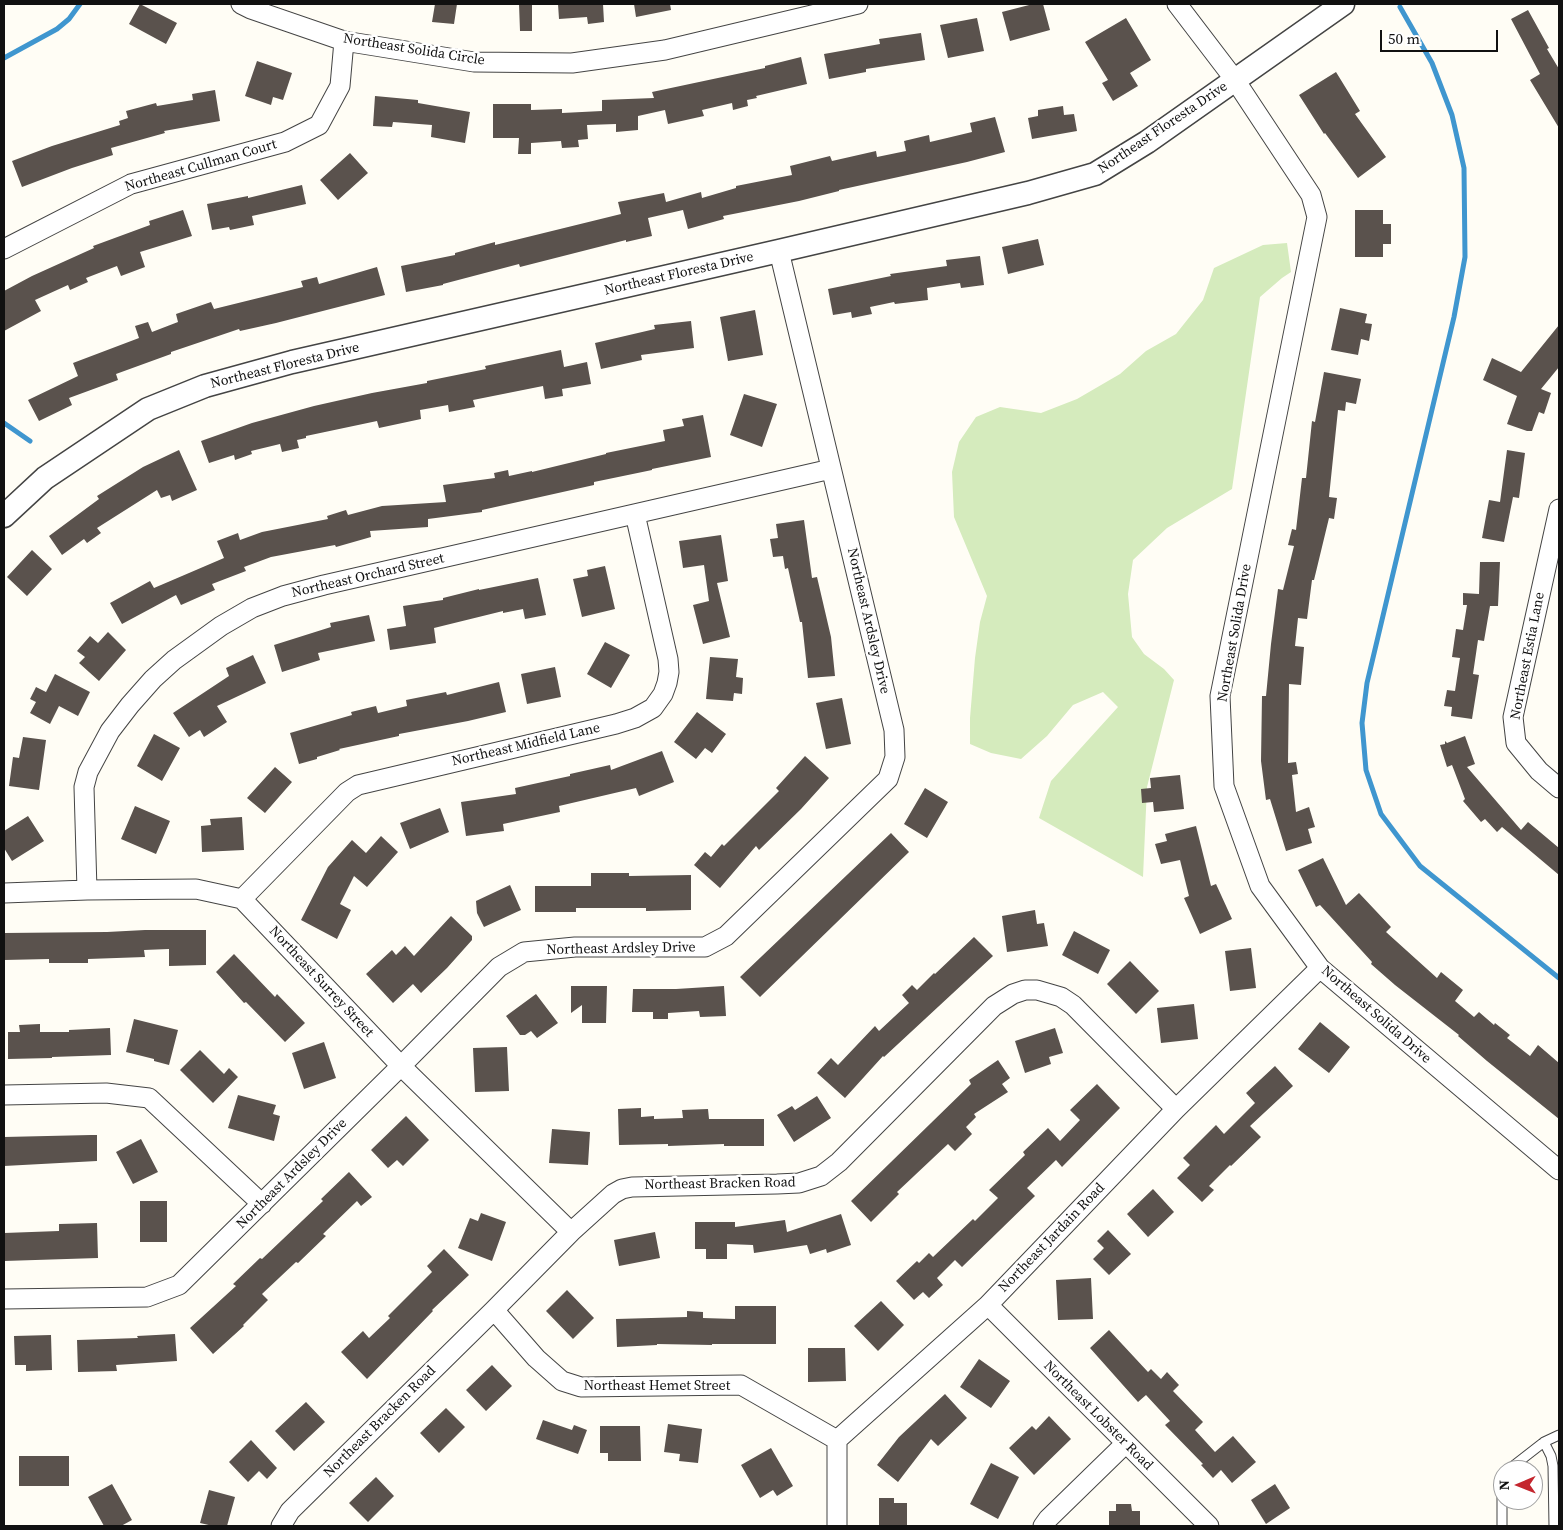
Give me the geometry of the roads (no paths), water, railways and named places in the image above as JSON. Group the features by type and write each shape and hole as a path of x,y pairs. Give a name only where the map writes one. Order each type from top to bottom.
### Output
{"street":[{"name":"Northeast Solida Circle","path":"241,4 344,41 474,62 572,63 665,50 858,4"},
{"path":"1177,4 1235,80"},
{"name":"Northeast Floresta Drive","path":"4,516 45,478 148,409 205,386 292,362 779,252 1028,193 1095,174 1147,142 1343,4"},
{"name":"Northeast Cullman Court","path":"4,249 131,184 285,142 319,125 340,86 344,41"},
{"name":"Northeast Solida Drive","path":"1235,80 1311,196 1317,217 1220,696 1224,786 1260,886 1320,968 1559,1170"},
{"name":"Northeast Ardsley Drive","path":"4,1300 147,1297 179,1285 499,967 524,952 575,947 705,947 726,936 888,779 895,757 894,730 779,252"},
{"name":"Northeast Orchard Street","path":"86,890 84,787 92,764 110,731 153,679 174,660 221,626 252,608 308,589 831,469"},
{"name":"Northeast Estia Lane","path":"1559,509 1513,717 1516,743 1539,771 1559,788"},
{"name":"Northeast Midfield Lane","path":"242,899 347,792 358,785 616,724 635,718 653,708 663,694 667,683 669,672 668,659 635,514"},
{"path":"4,893 196,889 242,899"},
{"name":"Northeast Surrey Street","path":"242,899 401,1066 571,1232"},
{"name":"Northeast Jardain Road","path":"837,1440 988,1305 1176,1109 1320,968"},
{"name":"Northeast Bracken Road","path":"281,1526 290,1511 571,1232 613,1194 622,1189 632,1187 784,1184 799,1183 821,1176 839,1162 994,1006 1013,994 1025,990 1050,993 1061,997 1073,1005 1176,1109"},
{"path":"4,1095 106,1093 149,1098 262,1204"},
{"name":"Northeast Lobster Road","path":"988,1305 1209,1526"},
{"name":"Northeast Hemet Street","path":"494,1310 536,1358 562,1381 582,1387 741,1385 837,1440"},
{"path":"837,1440 837,1526"},
{"path":"1043,1526 1125,1444"}],"lane":[{"path":"1521,1460 1544,1442 1559,1435"},
{"path":"1544,1442 1551,1456 1553,1466 1554,1526"},
{"path":"1502,1510 1502,1526"}],"waterway":[{"path":"4,58 57,29 69,19 80,4"},
{"path":"1400,7 1432,63 1452,115 1464,168 1465,257 1454,317 1367,683 1362,723 1366,770 1381,814 1420,866 1559,978"},
{"path":"4,423 30,441"}]}
